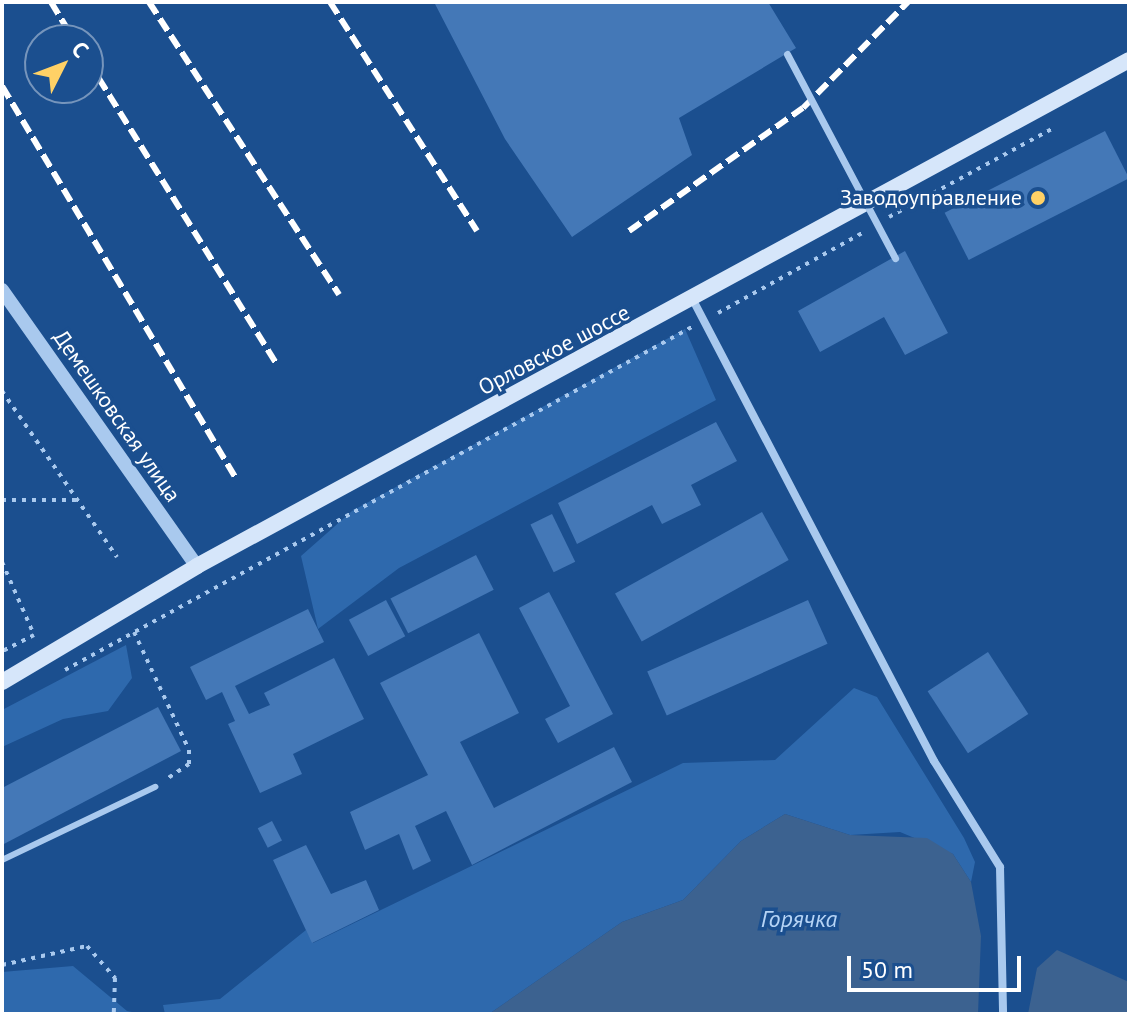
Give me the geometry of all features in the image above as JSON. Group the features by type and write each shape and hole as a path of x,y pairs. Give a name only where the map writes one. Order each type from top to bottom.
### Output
{"main road":[{"name":"Орловское шоссе","path":"2,682 197,566 693,300 1129,60"}],"street":[{"path":"787,54 895,258"},
{"name":"Демешковская улица","path":"2,290 197,566"},
{"path":"693,300 707,319 742,400 934,761 1000,867 1003,1014"}],"lane":[{"path":"2,860 155,787"}],"path":[{"path":"883,221 1052,129"},
{"path":"52,677 870,228"},
{"path":"2,391 82,500 117,557"},
{"path":"2,500 82,500"},
{"path":"2,562 34,635 2,651"},
{"path":"2,570 8,577"},
{"path":"134,632 189,750 189,764 155,787"},
{"path":"2,965 87,946 115,978 114,1014"}],"shaded area":[{"path":"685,329 716,400 399,568 318,629 301,556 352,511"},
{"path":"126,645 132,678 108,711 63,719 2,747 2,710"},
{"path":"854,688 877,697 964,838 975,862 971,882 953,854 900,832 850,835 785,814 741,841 683,900 622,922 489,1014 165,1014 163,1005 220,999 306,930 313,943 683,763 775,760"},
{"path":"73,966 127,1011 142,1014 2,1014 2,972"}],"water":[{"name":"Горячка","path":"785,814 850,835 927,838 953,854 971,882 981,936 978,1014 489,1014 622,922 683,900 741,841"},
{"path":"1057,950 1129,982 1129,1014 1028,1014 1037,968"}],"building":[{"path":"434,2 768,2 796,48 679,118 692,155 572,237 505,139"},
{"name":"Заводоуправление","path":"1105,131 1129,178 969,260 945,213"},
{"path":"905,251 948,333 905,355 884,317 820,352 798,311"},
{"path":"716,422 737,461 691,485 701,505 662,524 652,505 577,544 558,503"},
{"path":"762,512 789,560 642,642 615,593"},
{"path":"552,514 575,562 554,572 530,525"},
{"path":"476,555 494,590 408,633 390,599"},
{"path":"549,592 613,714 558,743 545,719 570,706 519,608"},
{"path":"386,600 405,636 368,656 349,620"},
{"path":"808,600 828,644 667,715 647,672"},
{"path":"308,609 324,642 235,686 249,714 270,705 264,693 334,658 364,719 293,754 302,774 260,793 228,724 235,721 222,692 206,700 190,667"},
{"path":"479,633 519,713 460,742 494,808 614,747 632,782 472,865 446,811 415,826 431,861 413,870 399,834 365,850 350,812 428,775 380,683"},
{"path":"988,652 1028,714 968,753 928,691"},
{"path":"158,707 181,751 2,845 2,788"},
{"path":"272,821 282,841 268,848 258,828"},
{"path":"306,845 331,894 366,880 379,910 312,943 273,860"}],"railway":[{"path":"51,2 64,24"},
{"path":"149,2 339,295"},
{"path":"330,2 477,231"},
{"path":"629,231 803,108 908,2"},
{"path":"2,86 235,477"},
{"path":"104,87 276,363"}],"place":[{"name":"Заводоуправление","path":"1038,198"}]}
